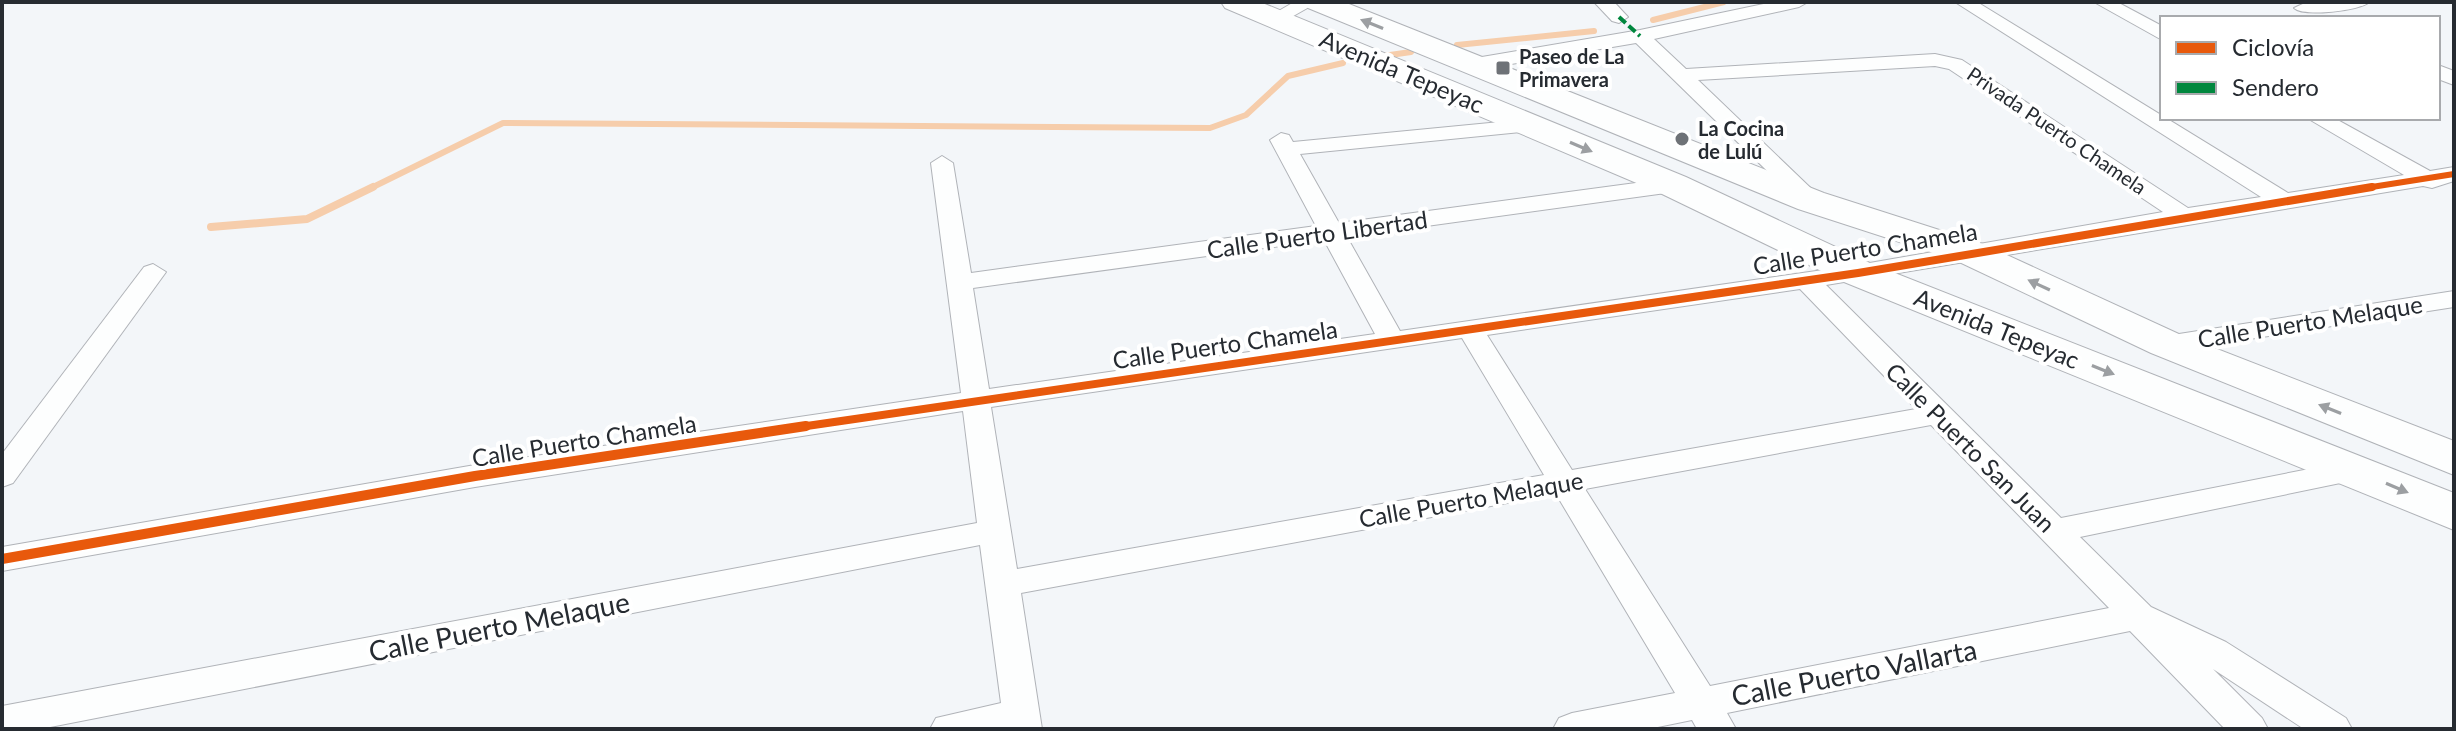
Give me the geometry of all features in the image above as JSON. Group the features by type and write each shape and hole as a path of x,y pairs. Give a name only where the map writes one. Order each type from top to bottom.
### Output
{"main road":[{"name":"Avenida Tepeyac","path":"1235,2 1673,185 1858,273 2454,512"},
{"name":"Avenida Tepeyac","path":"1318,2 1811,201 1969,252 2166,344 2449,454"}],"street":[{"path":"1274,19 1309,2"},
{"path":"1603,2 1619,17"},
{"path":"1470,65 1640,36 1799,2"},
{"path":"1964,2 2286,202"},
{"path":"2103,2 2160,33"},
{"path":"2296,5 2360,2"},
{"path":"2296,5 2320,16"},
{"path":"1640,36 1684,75 1811,201"},
{"name":"Privada Puerto Chamela","path":"1684,75 1935,60 1955,64 2184,216"},
{"path":"2322,120 2441,176 2454,193"},
{"path":"1392,341 1283,145 1530,125"},
{"path":"942,163 1022,722 949,729"},
{"name":"Calle Puerto Chamela","path":"2,559 475,476 976,400 1858,273 2184,216 2441,176"},
{"name":"Calle Puerto Libertad","path":"961,282 1673,185"},
{"path":"2,476 153,272"},
{"name":"Calle Puerto San Juan","path":"1805,279 2249,729"},
{"name":"Calle Puerto Melaque","path":"2166,344 2454,299"},
{"path":"1470,330 1709,716"},
{"name":"Calle Puerto Melaque","path":"1002,584 1939,414"},
{"path":"2054,531 2355,470"},
{"name":"Calle Puerto Melaque","path":"2,721 995,531"},
{"name":"Calle Puerto San Juan","path":"2137,616 2183,633 2232,660 2333,729"},
{"name":"Calle Puerto Vallarta","path":"1572,729 1709,716 2137,616"}],"waterway":[{"path":"1653,20 1724,2"},
{"path":"1457,45 1594,31"},
{"path":"1383,56 1411,52"},
{"path":"369,189 503,123 1210,128 1246,115 1288,76 1343,63"},
{"path":"211,227 307,219 373,187"}],"marked path":[{"path":"1619,17 1640,36"}],"cycle path":[{"path":"2,559 475,476 976,400 1858,273 2184,216 2454,174"}],"place":[{"name":"Paseo de La Primavera","path":"1503,68"},
{"name":"La Cocina de Lulú","path":"1682,139"}]}
